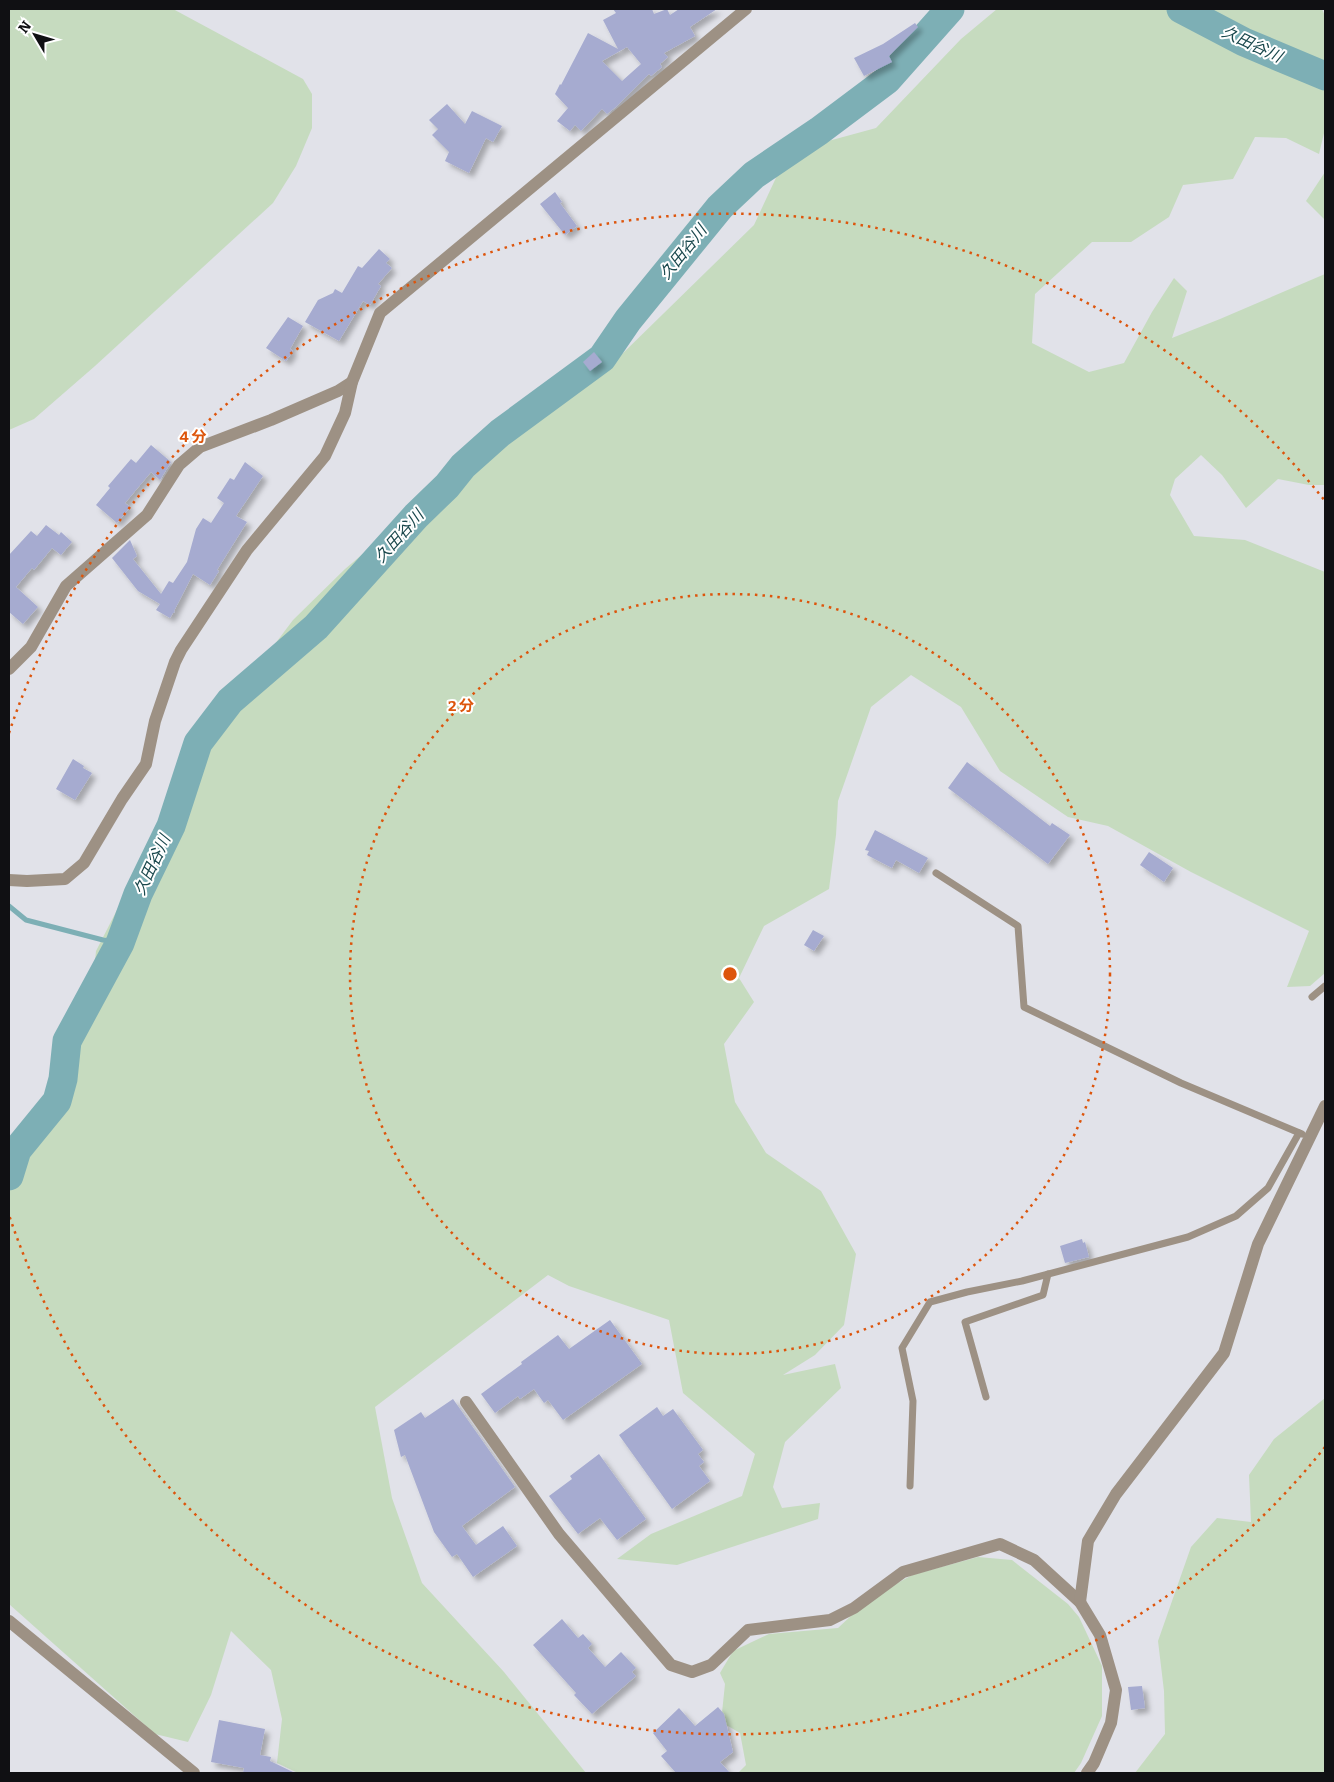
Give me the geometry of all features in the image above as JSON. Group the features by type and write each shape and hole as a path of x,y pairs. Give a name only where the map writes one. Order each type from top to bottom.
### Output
{"street":[{"path":"9,880 65,879 84,864 122,799 146,764 155,721 175,662 181,650 247,550 326,456 345,413 352,382 380,313 746,9"},
{"path":"9,669 31,647 66,586 147,515 179,465 200,447 271,420 338,391 352,382"},
{"path":"1080,1602 1088,1542 1116,1494 1224,1353 1258,1244 1304,1135 1325,1106"},
{"path":"466,1402 559,1534 671,1665 692,1672 710,1665 748,1630 830,1620 854,1608 903,1572 1000,1544 1034,1560 1080,1602 1100,1636 1116,1690 1111,1723 1094,1763 1087,1773"},
{"path":"9,1620 194,1773"}],"lane":[{"path":"910,1486 913,1401 902,1348 930,1302 1048,1274 1188,1237 1236,1216 1268,1188 1304,1135 1182,1083 1024,1007 1018,926 936,873"},
{"path":"1312,997 1325,986"},
{"path":"986,1397 965,1322 1043,1295 1048,1274"}],"green space":[{"path":"9,9 173,9 303,79 312,94 312,128 296,166 273,203 95,366 34,419 9,430"},
{"path":"997,9 1322,9 1325,16 1325,129 1319,154 1286,138 1255,137 1233,179 1183,185 1169,217 1131,242 1092,242 1035,294 1032,343 1089,372 1124,363 1152,312 1174,278 1187,291 1172,338 1325,274 1325,485 1309,485 1278,479 1246,508 1222,475 1201,455 1175,479 1170,495 1194,536 1245,540 1325,572 1325,973 1310,986 1287,987 1309,931 1191,872 1108,826 1068,817 1000,771 961,707 911,675 871,707 838,801 829,889 764,926 739,978 754,1002 724,1044 735,1102 766,1153 821,1191 856,1254 844,1325 815,1355 783,1375 835,1364 841,1388 785,1442 773,1487 782,1508 820,1503 818,1519 677,1565 617,1559 651,1534 742,1496 755,1454 683,1393 669,1320 569,1286 548,1275 375,1407 392,1498 422,1583 504,1672 586,1773 298,1773 277,1763 282,1719 271,1670 231,1631 211,1695 188,1742 155,1734 9,1604 9,1183 24,1150 64,1098 68,1056 84,1015 94,970 96,951 141,863 154,829 247,681 293,620 345,569 438,490 618,358 754,225 788,152 876,128 961,39"},
{"path":"1325,172 1325,220 1306,201"},
{"path":"1325,1398 1325,1773 1135,1773 1165,1734 1164,1691 1158,1641 1191,1547 1217,1518 1251,1522 1249,1475 1274,1439"},
{"path":"978,1557 1012,1560 1068,1604 1079,1617 1102,1666 1102,1716 1081,1763 1074,1773 738,1773 746,1765 740,1733 721,1722 725,1684 720,1673 733,1651 769,1634 838,1628 869,1599 912,1575"}],"building":[{"path":"613,9 652,9 654,14 667,9 670,15 679,9 717,9 690,27 695,36 664,53 668,57 660,64 662,67 651,76 649,74 617,106 607,114 602,109 581,131 575,125 570,131 557,121 568,108 555,94 588,33 618,49 603,20 616,13","holes":["627,47 641,64 622,81 602,61"]},
{"path":"915,23 918,27 889,56 892,62 864,76 854,58 883,44"},
{"path":"447,104 465,124 472,111 502,126 493,142 486,138 469,173 445,161 449,152 432,135 438,129 429,120"},
{"path":"555,192 562,202 560,203 577,226 565,235 540,204"},
{"path":"379,249 390,259 386,263 392,268 378,284 381,286 370,305 363,301 339,341 305,322 318,300 333,293 335,289 342,293 358,266 362,268"},
{"path":"288,317 303,326 290,349 293,351 286,361 266,348"},
{"path":"594,352 602,362 590,371 583,362"},
{"path":"151,445 171,462 160,480 151,472 125,503 130,507 117,523 96,505 110,488 108,486 131,459 136,463"},
{"path":"245,462 263,476 236,516 247,522 217,570 219,571 210,585 193,574 175,612 170,618 156,610 160,604 138,591 112,558 130,540 137,556 133,559 161,594 169,581 173,583 187,562 196,529 203,518 211,523 224,503 217,498 230,478 234,480"},
{"path":"46,525 59,535 61,532 72,542 61,555 52,548 34,570 32,568 16,587 38,607 23,624 9,612 9,555 31,531 37,536"},
{"path":"73,759 92,773 75,800 56,789"},
{"path":"967,762 1050,826 1052,823 1070,835 1048,864 948,788"},
{"path":"875,830 928,858 919,873 896,860 892,868 867,855 869,851 865,850"},
{"path":"1149,852 1173,868 1164,882 1140,865"},
{"path":"813,930 824,936 814,951 804,945"},
{"path":"1082,1239 1083,1243 1085,1242 1089,1257 1065,1263 1060,1246"},
{"path":"610,1320 642,1364 563,1420 548,1400 544,1403 534,1389 520,1399 518,1396 495,1413 481,1394 558,1335 569,1349"},
{"path":"453,1399 515,1487 462,1526 476,1545 503,1526 517,1546 473,1577 457,1554 452,1557 434,1532 405,1455 401,1457 394,1430 421,1412 425,1418"},
{"path":"657,1407 663,1416 673,1409 703,1450 698,1454 704,1462 699,1466 710,1481 672,1509 619,1435"},
{"path":"599,1454 646,1519 617,1540 600,1518 578,1534 549,1496 572,1479 570,1476"},
{"path":"562,1619 578,1638 583,1634 592,1644 588,1648 605,1667 621,1652 636,1668 632,1672 636,1676 592,1714 533,1645"},
{"path":"1142,1686 1145,1708 1131,1710 1128,1687"},
{"path":"718,1707 724,1714 733,1752 720,1762 730,1773 676,1773 661,1756 667,1751 653,1733 679,1708 695,1726"},
{"path":"219,1720 265,1729 260,1755 271,1757 270,1761 295,1773 243,1773 244,1768 211,1762"}],"waterway":[{"name":"久田谷川","path":"9,1176 17,1150 57,1101 63,1079 67,1041 120,943 138,894 171,826 198,743 230,701 316,627 416,516 447,486 463,466 500,433 602,358 628,320 720,207 754,175 819,131 887,80 950,9"},
{"name":"久田谷川","path":"1181,9 1244,42 1325,76"},
{"path":"9,906 26,920 120,943"}]}
